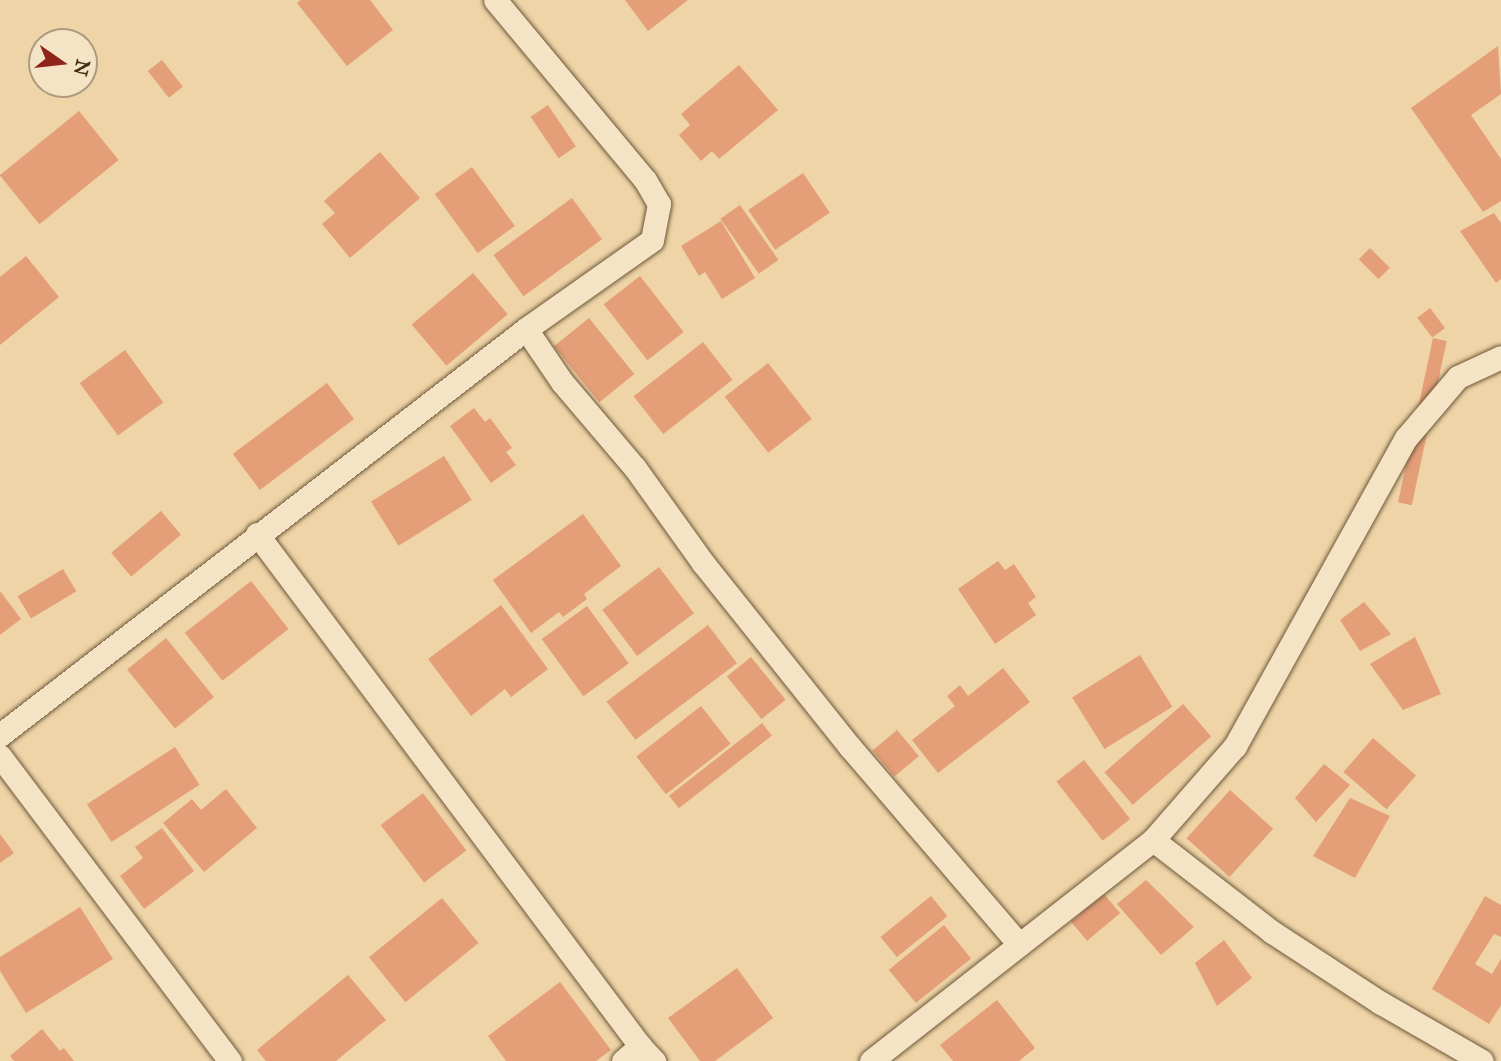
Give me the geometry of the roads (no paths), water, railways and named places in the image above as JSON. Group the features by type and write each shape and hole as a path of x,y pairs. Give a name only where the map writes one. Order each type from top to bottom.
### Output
{"street":[{"path":"0,735 526,329 652,240 659,204 629,157 495,0"},
{"path":"526,329 562,382 635,468 702,563 850,747 1019,944"},
{"path":"871,1061 1153,840 1235,746 1406,438 1458,377 1500,351"},
{"path":"257,534 639,1056"},
{"path":"0,756 230,1061"},
{"path":"1153,840 1272,932 1381,1003 1482,1061"}]}
